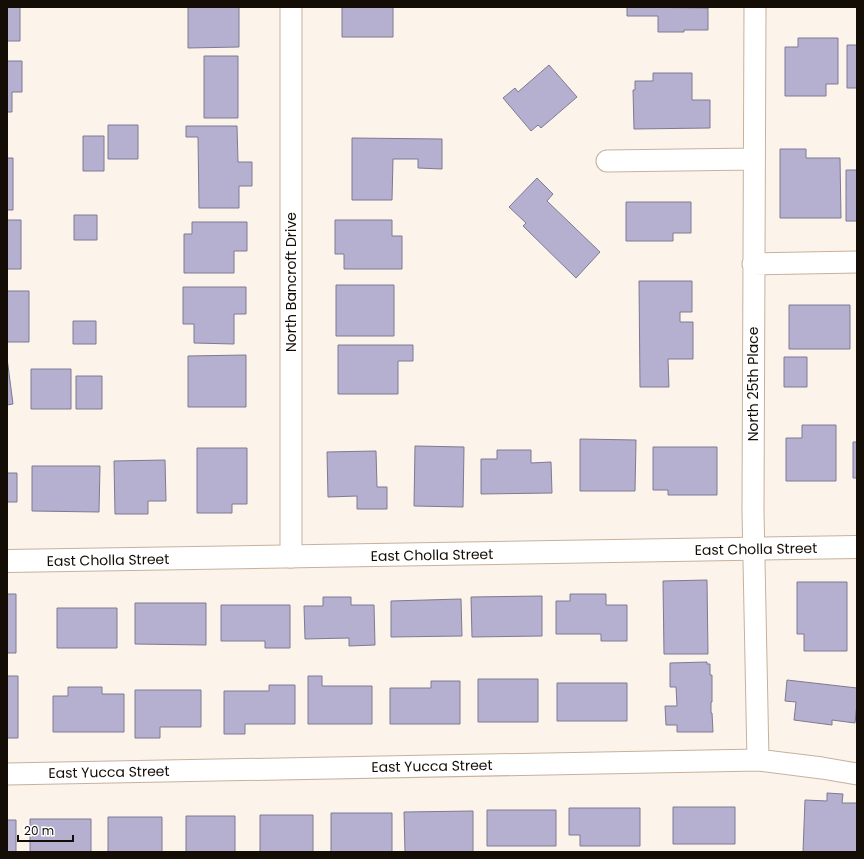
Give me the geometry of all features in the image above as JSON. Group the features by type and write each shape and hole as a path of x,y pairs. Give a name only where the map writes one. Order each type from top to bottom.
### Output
{"street":[{"name":"North Bancroft Drive","path":"291,7 291,557"},
{"name":"North 25th Place","path":"755,7 753,264 754,550 758,760"},
{"path":"607,161 754,159"},
{"path":"753,264 857,262"},
{"name":"East Cholla Street","path":"7,561 754,550 857,547"},
{"name":"East Yucca Street","path":"7,774 758,760 857,774"}],"building":[{"path":"7,7 20,7 20,41 7,41"},
{"path":"188,7 239,7 239,47 188,48"},
{"path":"342,7 393,7 393,37 342,37"},
{"path":"627,7 708,8 708,30 658,32 658,16 627,16"},
{"path":"798,38 838,38 838,84 826,84 826,96 785,96 785,47 798,47"},
{"path":"847,45 857,45 857,88 847,88"},
{"path":"204,56 238,56 238,118 204,118"},
{"path":"7,61 22,61 22,92 12,92 12,112 7,112"},
{"path":"549,65 577,97 541,128 538,125 531,131 503,98 515,88 518,92"},
{"path":"653,73 692,73 692,100 710,100 710,128 634,129 633,90 635,90 635,81 653,81"},
{"path":"108,125 138,125 138,159 108,159"},
{"path":"186,126 237,126 238,162 252,162 252,186 239,186 239,208 199,208 198,137 186,137"},
{"path":"83,136 104,136 104,171 83,171"},
{"path":"352,138 442,139 442,169 418,168 418,159 393,159 392,200 352,200"},
{"path":"780,149 806,149 806,158 840,158 841,218 780,218"},
{"path":"7,158 13,158 13,210 7,210"},
{"path":"846,170 857,170 857,221 846,221"},
{"path":"537,178 553,194 547,201 600,252 576,278 523,226 526,223 509,207"},
{"path":"626,202 691,202 691,233 673,233 673,241 626,241"},
{"path":"74,215 97,215 97,240 74,240"},
{"path":"7,220 21,220 21,269 7,269"},
{"path":"335,220 392,220 392,236 402,236 402,269 344,269 344,254 335,254"},
{"path":"192,222 247,222 247,251 234,251 234,273 184,273 184,234 192,234"},
{"path":"639,281 692,281 692,312 680,312 680,322 693,322 693,359 668,359 669,387 640,387"},
{"path":"336,285 394,285 394,336 336,336"},
{"path":"183,287 246,287 246,314 234,314 234,344 194,343 194,324 183,324"},
{"path":"7,291 29,291 29,342 7,342"},
{"path":"789,305 850,305 850,349 789,349"},
{"path":"73,321 96,321 96,344 73,344"},
{"path":"338,345 413,345 413,361 398,361 398,394 338,394"},
{"path":"246,355 246,407 188,407 188,356"},
{"path":"784,357 807,357 807,387 784,387"},
{"path":"7,358 13,404 7,405"},
{"path":"31,369 71,369 71,409 31,409"},
{"path":"76,376 102,376 102,409 76,409"},
{"path":"802,425 836,425 836,481 786,481 786,438 802,438"},
{"path":"580,439 636,440 635,491 580,491"},
{"path":"853,442 857,442 857,478 853,478"},
{"path":"415,446 464,447 463,507 414,506"},
{"path":"653,447 717,447 717,495 668,495 668,490 653,490"},
{"path":"197,448 247,448 247,504 232,504 232,513 197,513"},
{"path":"497,450 531,450 531,463 551,462 552,493 481,494 481,459 497,459"},
{"path":"376,451 377,487 387,487 387,509 357,509 357,496 328,497 327,452"},
{"path":"165,460 166,501 148,501 148,514 115,514 114,461"},
{"path":"32,466 100,466 99,512 32,511"},
{"path":"7,473 17,473 17,502 7,502"},
{"path":"707,580 708,654 664,654 663,581"},
{"path":"797,582 847,582 847,651 804,651 804,634 797,634"},
{"path":"7,594 16,594 16,653 7,653"},
{"path":"570,594 606,594 606,605 627,605 627,641 601,641 601,634 556,634 556,601 570,601"},
{"path":"542,596 542,636 472,637 471,597"},
{"path":"323,597 351,597 351,605 374,605 375,645 349,646 349,638 305,639 304,606 323,606"},
{"path":"461,599 462,636 391,637 391,601"},
{"path":"135,603 206,603 206,645 135,644"},
{"path":"221,605 290,605 290,648 265,648 265,641 221,641"},
{"path":"57,608 117,608 117,648 57,648"},
{"path":"707,662 707,664 710,664 710,675 712,675 711,713 713,732 677,732 677,725 666,725 665,706 677,706 676,687 670,687 670,663"},
{"path":"7,676 18,676 18,738 7,738"},
{"path":"308,676 322,676 322,686 372,686 372,724 308,724"},
{"path":"478,679 538,679 538,722 478,722"},
{"path":"787,680 857,688 855,723 832,720 832,725 794,720 796,702 785,701"},
{"path":"431,681 460,681 460,724 390,724 390,688 431,688"},
{"path":"557,683 627,683 627,721 557,721"},
{"path":"269,685 295,685 295,724 245,724 245,734 224,734 224,691 269,691"},
{"path":"68,687 102,687 102,694 124,694 124,732 53,732 53,696 68,696"},
{"path":"135,690 201,690 201,727 160,727 160,738 135,738"},
{"path":"827,793 843,794 842,803 857,803 857,852 803,852 805,800 827,801"},
{"path":"673,807 735,807 735,844 673,844"},
{"path":"569,808 640,808 640,846 580,846 580,835 569,835"},
{"path":"487,810 556,810 556,846 487,846"},
{"path":"473,811 473,852 405,852 404,812"},
{"path":"331,813 392,813 392,852 331,852"},
{"path":"260,815 313,815 313,852 260,852"},
{"path":"186,816 235,816 235,852 186,852"},
{"path":"108,817 162,817 162,852 108,852"},
{"path":"30,819 91,819 91,852 30,852"},
{"path":"7,820 16,820 16,852 7,852"}]}
